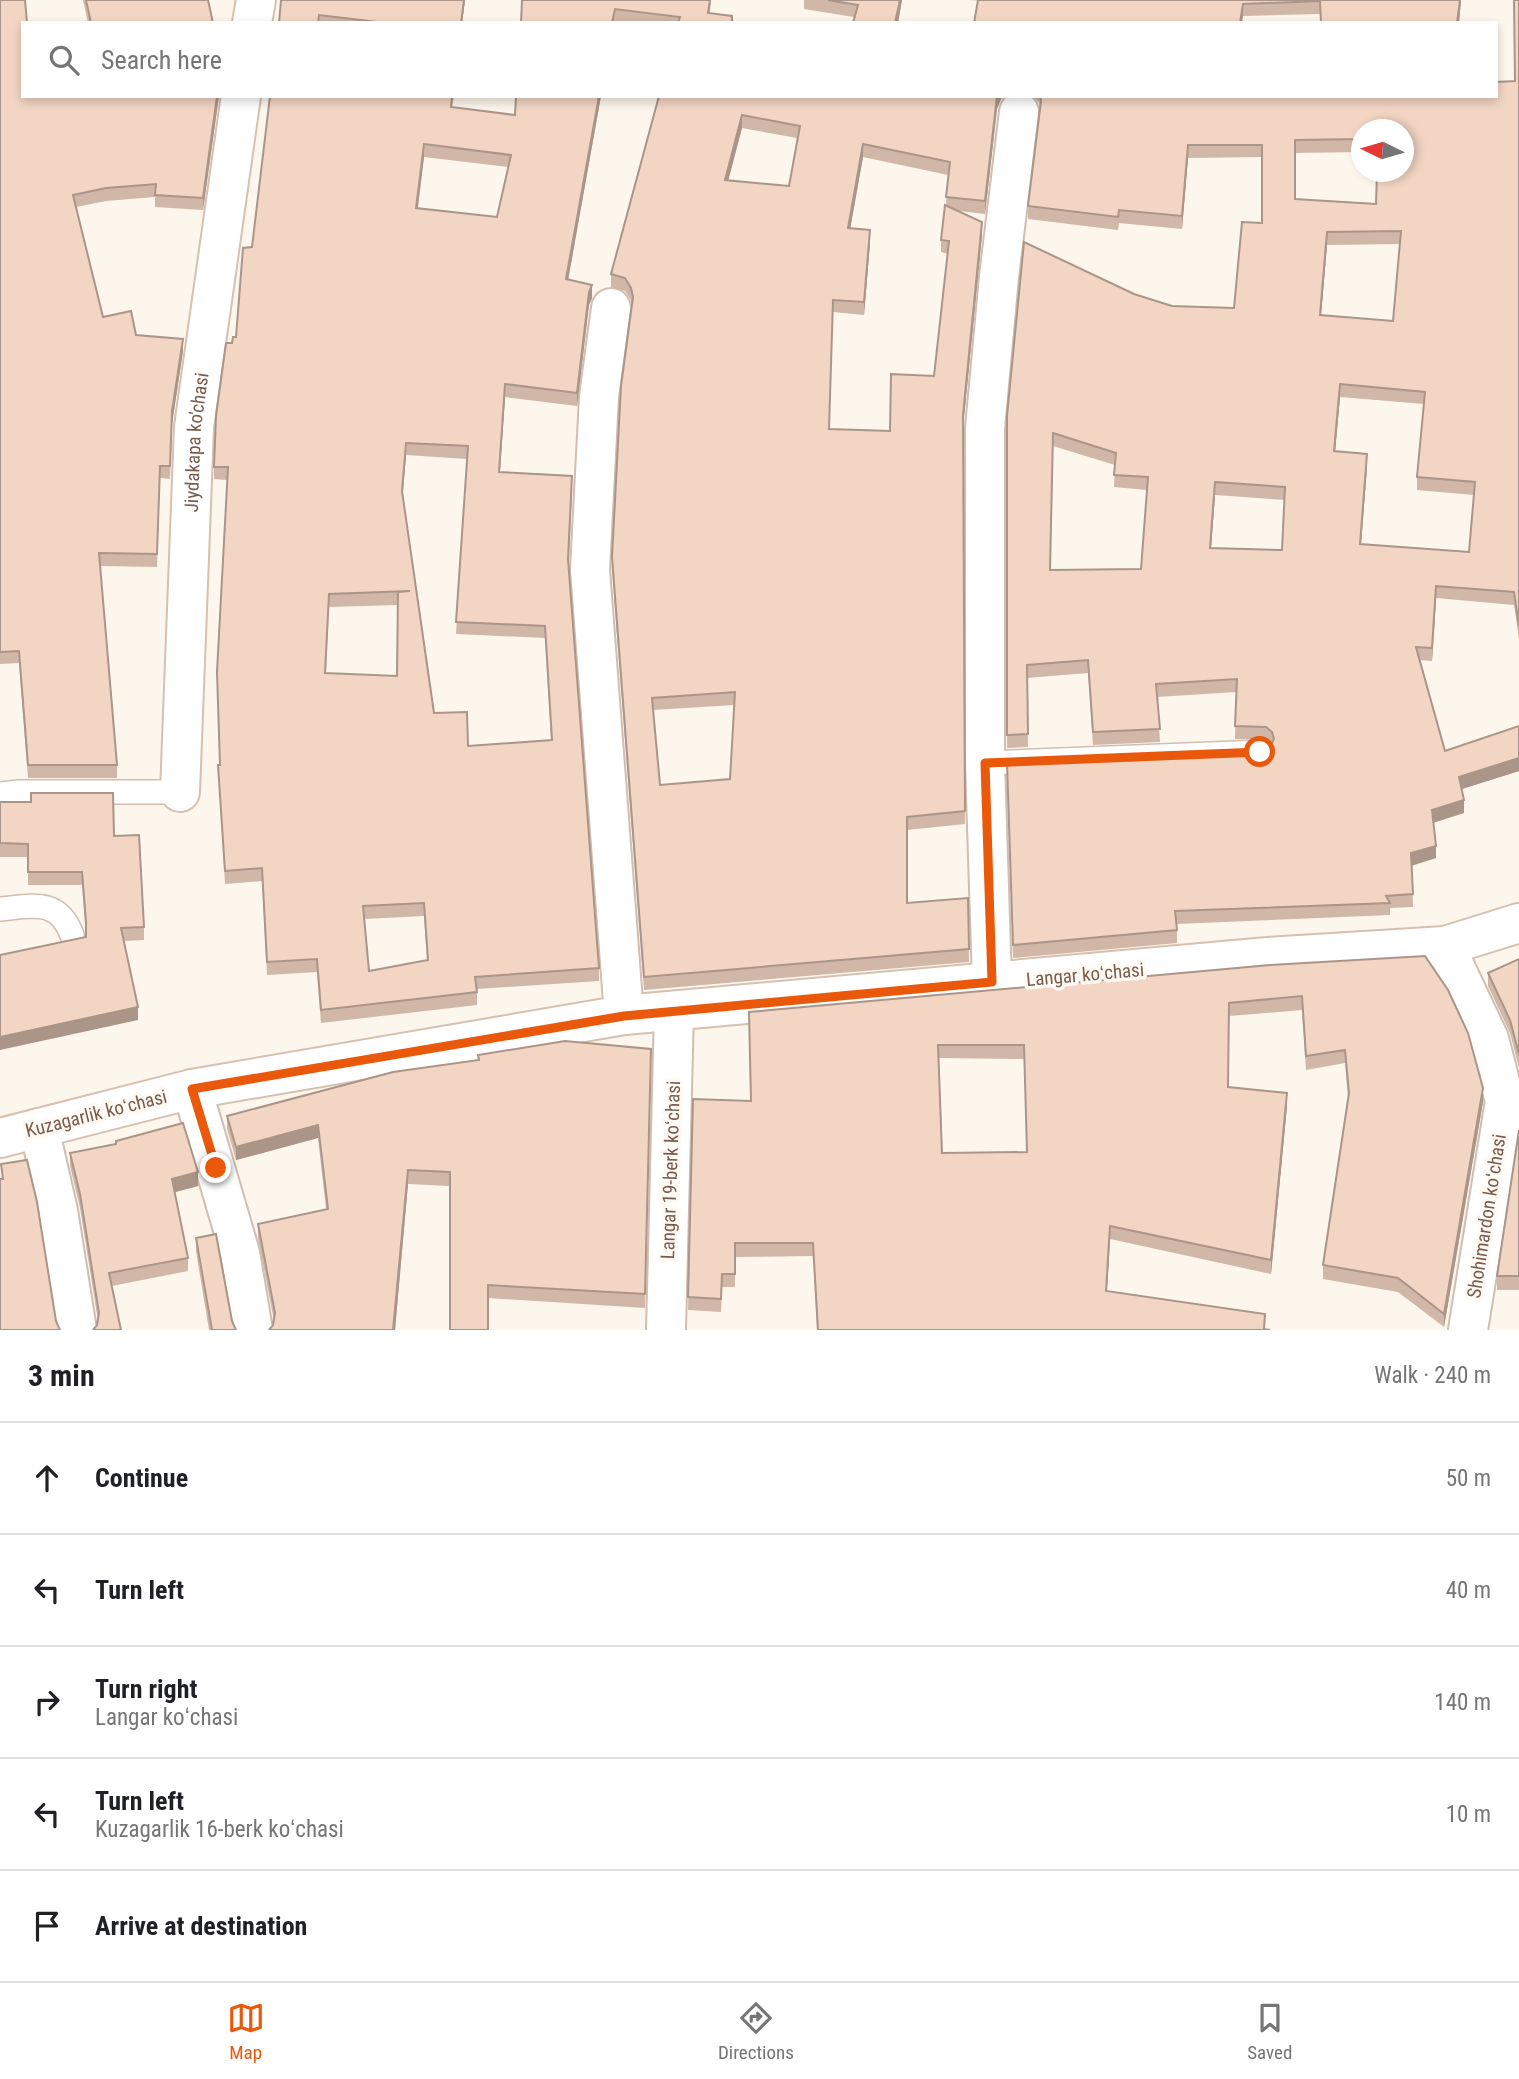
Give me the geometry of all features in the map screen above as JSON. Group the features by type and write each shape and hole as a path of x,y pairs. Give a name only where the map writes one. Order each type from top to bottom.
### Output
{"street":[{"path":"252,21 256,0"},
{"name":"Jiydakapa ko'chasi","path":"180,792 194,427 241,98"},
{"path":"992,982 985,763 985,428 999,277 1019,112"},
{"path":"611,307 599,397 590,570 624,1016"},
{"name":"Langar koʻchasi","path":"192,1089 624,1016 1268,957 1445,946 1519,923"},
{"name":"Shohimardon koʻchasi","path":"1445,946 1489,1039 1505,1101 1468,1330"},
{"name":"Langar 19-berk koʻchasi","path":"666,1330 674,1011"},
{"path":"192,1089 240,1253 253,1330"},
{"name":"Kuzagarlik koʻchasi","path":"0,1138 192,1089"},
{"path":"39,1128 60,1223 78,1330"}],"lane":[{"path":"985,763 1260,752"},
{"path":"0,794 180,792"},
{"path":"0,909 33,905 48,907 60,914 72,935"}],"building":[{"path":"0,0 25,0 27,21 21,21 21,98 217,98 203,198 155,195 156,184 106,188 73,195 103,317 131,311 136,335 183,339 172,411 170,466 160,466 157,554 99,553 117,765 28,765 19,651 0,652"},
{"path":"86,0 208,0 213,21 91,21"},
{"path":"281,0 464,0 461,21 369,21 319,15 318,21 279,21"},
{"path":"522,0 710,0 708,13 732,16 732,21 679,21 680,17 615,9 612,21 521,21"},
{"path":"828,0 900,0 895,21 854,21 858,5"},
{"path":"978,0 1460,0 1457,21 1321,21 1320,1 1243,4 1240,21 974,21"},
{"path":"1514,0 1519,0 1519,626 1514,592 1436,586 1432,648 1416,647 1445,751 1519,726 1519,758 1459,777 1464,800 1432,810 1436,846 1411,853 1413,894 1386,896 1390,903 1175,911 1177,930 1013,945 1007,763 1261,753 1268,751 1274,739 1272,732 1266,727 1235,726 1237,679 1156,684 1160,729 1093,732 1088,660 1027,665 1028,734 1007,735 1007,416 1024,242 1134,294 1172,306 1234,308 1242,222 1262,223 1262,145 1188,145 1182,216 1119,210 1118,217 1028,206 1040,98 1498,98 1498,82 1515,81","holes":["1401,231 1393,321 1320,315 1327,232","1340,384 1425,392 1417,477 1475,482 1469,552 1360,544 1367,454 1334,451","1053,433 1116,453 1114,475 1148,477 1141,569 1050,570","1215,482 1285,487 1282,550 1210,548"]},
{"path":"270,98 452,98 451,107 515,115 516,98 599,98 566,279 592,285 577,393 505,384 499,472 572,476 568,559 599,968 475,977 477,992 321,1010 317,959 267,962 262,868 225,871 218,765 217,672 228,467 214,467 216,416 226,343 232,343 233,337 236,337 243,248 252,247","holes":["424,144 511,155 497,217 416,208","406,443 468,446 456,622 545,626 552,740 468,746 467,712 434,713 402,491","410,591 398,592 397,676 325,673 329,594","424,903 428,960 369,971 363,906"]},
{"path":"658,98 997,98 985,201 946,197 950,162 863,144 848,228 870,230 864,302 833,300 829,429 890,431 891,374 934,376 949,241 941,240 945,205 982,222 963,415 965,811 907,817 907,903 968,898 969,949 644,977 612,557 621,386 633,297 625,278 611,274","holes":["742,115 800,126 789,186 725,180","735,692 730,779 660,785 652,698"]},
{"path":"31,793 113,793 114,836 139,835 144,927 121,928 138,1007 0,1037 0,955 86,937 82,872 28,872 28,844 0,843 0,802 31,802"},
{"path":"1425,956 1448,990 1468,1033 1483,1088 1444,1314 1398,1278 1323,1265 1349,1093 1345,1050 1306,1056 1302,996 1229,1003 1228,1087 1287,1093 1271,1260 1110,1226 1106,1291 1265,1314 1264,1329 1270,1330 818,1330 813,1243 735,1243 735,1274 722,1274 721,1299 688,1297 693,1099 751,1101 749,1012 1270,965","holes":["938,1045 1024,1045 1027,1152 942,1153"]},
{"path":"1519,959 1519,1054 1510,1020 1488,973"},
{"path":"565,1041 651,1049 645,1294 488,1285 488,1330 450,1330 450,1172 408,1170 393,1330 269,1330 273,1325 275,1313 258,1224 328,1209 318,1125 236,1147 227,1116 393,1072 479,1060 478,1055"},
{"path":"183,1123 198,1172 172,1179 188,1258 109,1273 121,1330 93,1330 97,1325 99,1313 80,1194 70,1153 116,1144 116,1141"},
{"path":"1519,1130 1519,1276 1497,1276"},
{"path":"27,1160 37,1202 56,1321 60,1330 0,1330 1,1164"},
{"path":"216,1234 236,1330 212,1330 196,1238"}],"route":[{"path":"216,1168 192,1089 624,1016 992,982 985,763 1260,752"}]}
